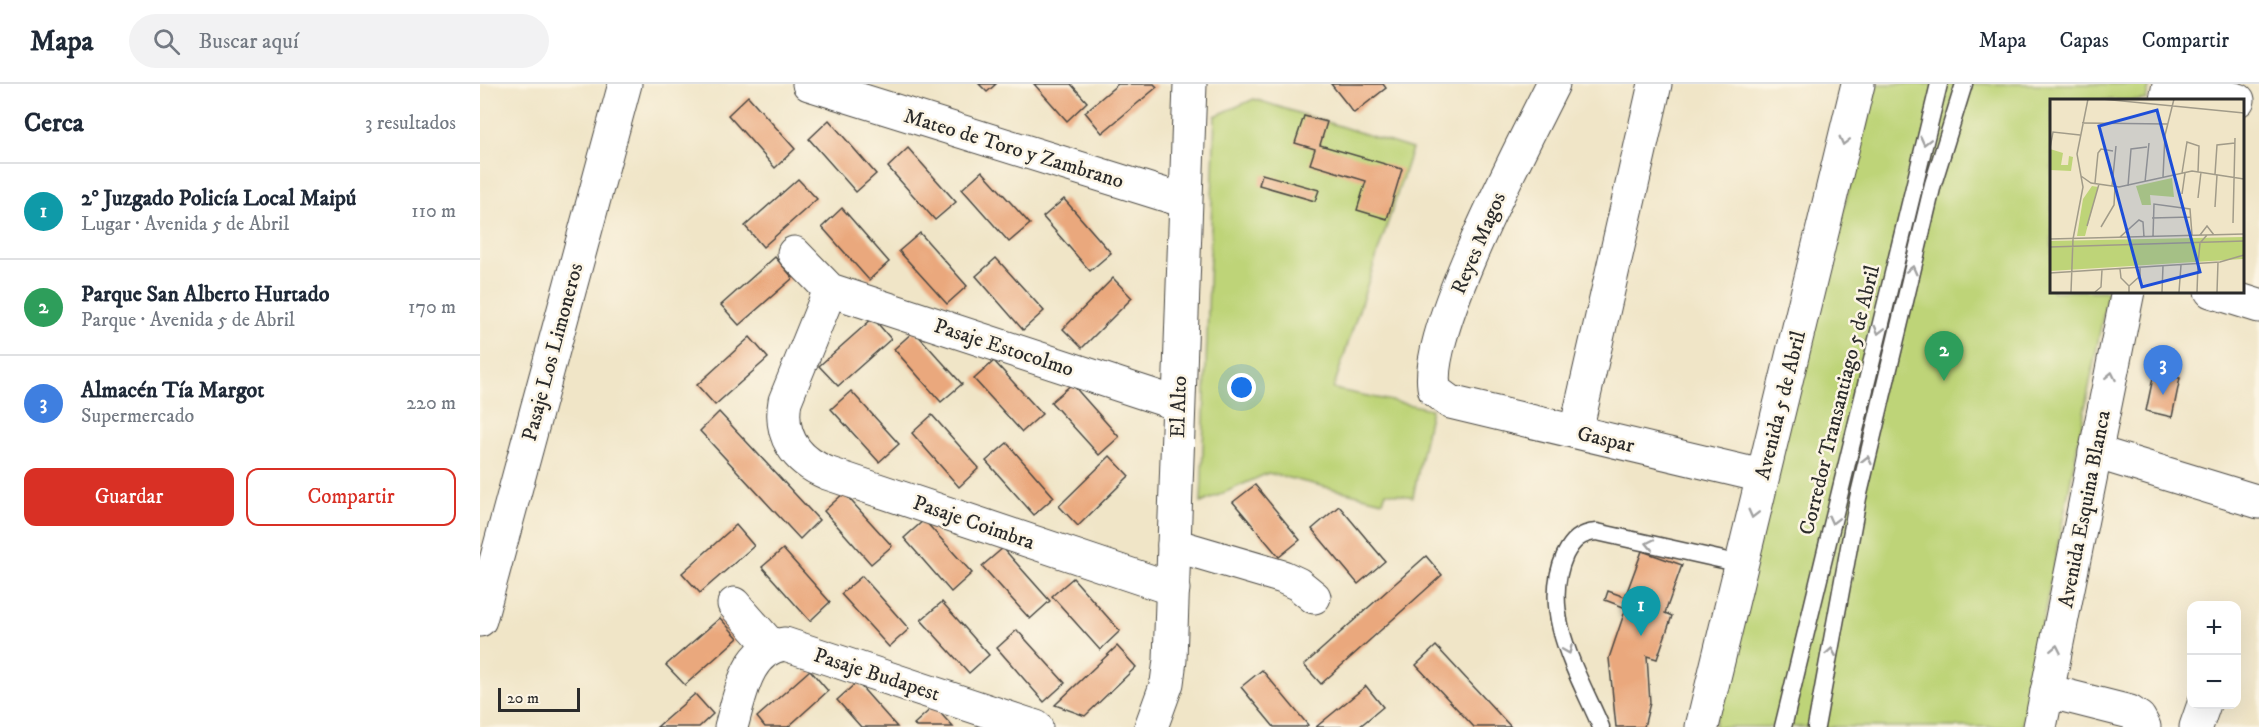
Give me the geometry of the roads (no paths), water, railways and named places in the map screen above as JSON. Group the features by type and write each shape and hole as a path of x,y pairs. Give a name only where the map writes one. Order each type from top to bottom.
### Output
{"street":[{"name":"Pasaje Los Limoneros","path":"480,620 625,84"},
{"name":"Mateo de Toro y Zambrano","path":"809,84 1185,201"},
{"name":"El Alto","path":"1156,726 1167,682 1173,589 1190,84"},
{"name":"Reyes Magos","path":"1450,402 1435,391 1432,382 1445,324 1478,236 1553,84"},
{"path":"1575,431 1655,84"},
{"name":"Avenida 5 de Abril","path":"1702,727 1858,84"},
{"path":"2166,99 2169,84"},
{"path":"2176,84 2234,99"},
{"path":"2244,103 2259,107"},
{"name":"Pasaje Estocolmo","path":"794,253 830,290 1178,404"},
{"name":"Pasaje Coimbra","path":"830,290 785,401 783,414 787,437 802,459 813,467 1173,589"},
{"name":"Avenida Esquina Blanca","path":"2040,727 2128,292"},
{"path":"2214,292 2259,306"},
{"name":"Gaspar","path":"1450,402 1762,476"},
{"path":"2095,453 2259,502"},
{"path":"1174,545 1283,578 1298,584 1314,597"},
{"path":"731,727 748,671 755,661 772,647 734,604"},
{"name":"Pasaje Budapest","path":"772,647 789,645 1036,727"},
{"path":"2047,691 2130,712 2145,727"},
{"path":"2196,727 2203,709"}],"lane":[{"name":"Corredor Transantiago 5 de Abril","path":"1783,727 1939,84"},
{"name":"Corredor Transantiago 5 de Abril","path":"1816,727 1858,498 1933,184 1964,84"},
{"path":"1601,727 1566,645 1557,610 1558,576 1569,546 1575,539 1589,532 1597,532 1741,564"}],"place":[{"name":"Parque San Alberto Hurtado","path":"1944,381"},
{"name":"Almacén Tía Margot","path":"2163,395"},
{"name":"2° Juzgado Policía Local Maipú","path":"1641,636"}]}
